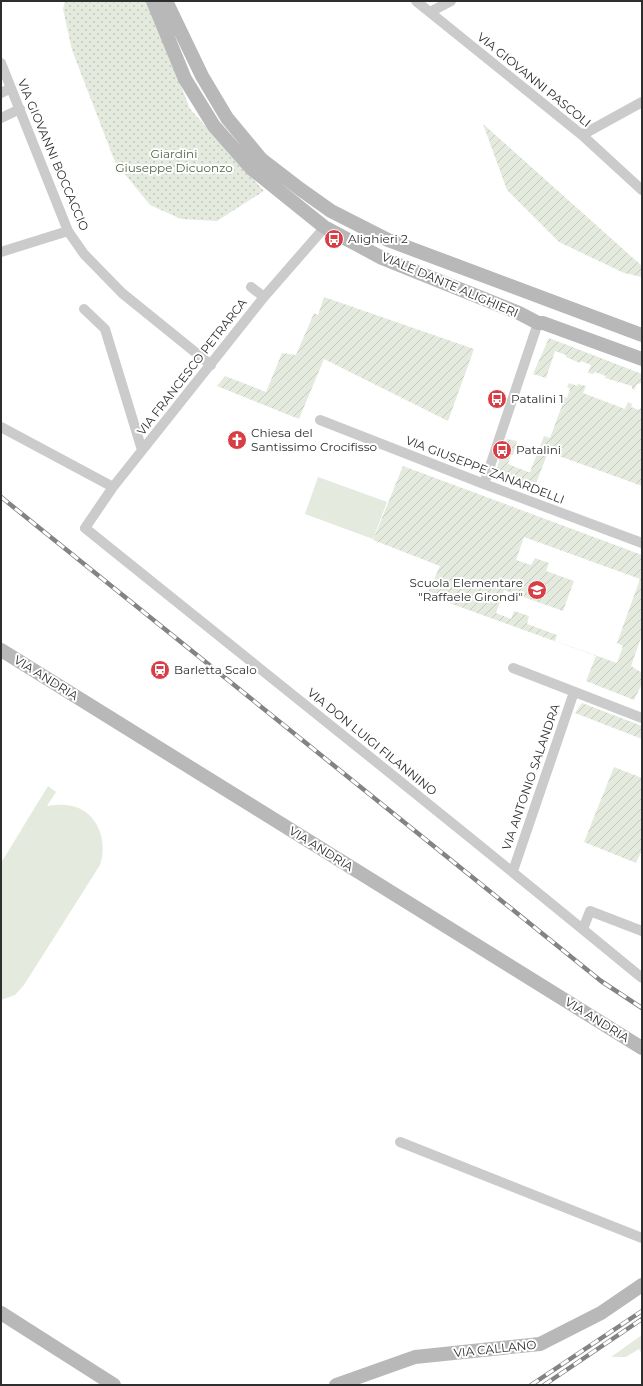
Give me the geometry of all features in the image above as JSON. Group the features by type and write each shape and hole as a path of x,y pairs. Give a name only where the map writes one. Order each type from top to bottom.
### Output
{"street":[{"name":"VIALE DANTE ALIGHIERI","path":"153,1 185,79 214,126 252,169 325,227 382,258 538,322 642,359"},
{"name":"VIALE DANTE ALIGHIERI","path":"166,1 202,76 227,118 262,159 334,212 388,240 642,335"},
{"name":"VIA GIOVANNI PASCOLI","path":"416,1 582,135 642,190"},
{"path":"430,12 451,1"},
{"name":"VIA GIOVANNI BOCCACCIO","path":"1,63 68,231 84,254 122,293 160,318 211,365"},
{"path":"1,93 11,88"},
{"path":"582,135 642,102"},
{"path":"1,118 20,109"},
{"path":"632,181 642,176"},
{"path":"325,227 332,229 338,224 339,218 334,212"},
{"name":"VIA FRANCESCO PETRARCA","path":"85,528 113,487 142,450 264,297 325,227"},
{"path":"1,252 68,231"},
{"path":"251,287 264,297"},
{"name":"VIALE DANTE ALIGHIERI","path":"538,322 529,315 529,304 532,300 537,298 545,299"},
{"path":"484,484 538,322 550,318 553,314 553,307 545,299"},
{"path":"84,309 105,329 142,450"},
{"name":"VIA GIUSEPPE ZANARDELLI","path":"320,420 484,484 642,543"},
{"path":"1,427 113,487"},
{"name":"VIA DON LUIGI FILANNINO","path":"85,528 324,722 513,871 642,978"},
{"name":"VIA ANDRIA","path":"1,650 642,1048"},
{"path":"513,668 642,718"},
{"name":"VIA ANTONIO SALANDRA","path":"513,871 574,692"},
{"path":"583,929 590,911 642,931"},
{"path":"400,1142 642,1238"},
{"name":"VIA CALLANO","path":"336,1385 414,1357 540,1344 601,1313 642,1285"},
{"path":"1,1313 114,1385"}],"green space":[{"name":"Giardini Giuseppe Dicuonzo","path":"65,1 148,1 190,109 264,191 217,221 181,219 150,205 115,162 72,50 63,9"},
{"path":"483,124 642,266 642,277 624,273 559,242 507,190"},
{"path":"324,297 474,349 448,421 324,359 299,419 217,386 225,376 266,392 282,353 296,355 314,313 318,315"},
{"path":"549,338 642,374 642,383 637,384 634,390 632,389 632,386 605,378 606,376 595,372 593,374 588,373 591,365 581,361 580,363 555,351 546,378 533,374"},
{"path":"569,383 577,386 578,384 586,386 583,393 625,409 628,402 632,404 631,407 639,410 640,408 642,409 642,486 548,452 534,489 494,476 507,439 517,441 513,455 511,455 508,464 530,472 544,436 550,438 563,403 561,403 564,397 567,398 570,389 567,387"},
{"name":"Scuola Elementare \"Raffaele Girondi\"","path":"403,466 642,555 642,635 631,666 642,673 642,684 634,700 586,681 596,656 427,595 440,566 373,540","holes":["524,537 640,579 617,643 623,646 617,663 555,641 557,635 527,624 529,616 514,611 511,619 496,613 504,590 563,611 574,581 546,571 549,563 535,558 531,565 516,560"]},
{"path":"318,477 387,502 373,539 305,514"},
{"path":"582,703 642,726 642,739 575,713"},
{"path":"614,767 642,778 642,850 636,863 584,842"},
{"path":"48,786 56,792 47,806 72,806 81,809 94,821 102,837 102,856 100,865 24,985 15,995 1,1000 1,863"},
{"path":"642,1335 642,1354 639,1349 626,1357 611,1357"}],"railway":[{"path":"1,497 601,981 642,1008"},
{"path":"531,1385 642,1311"},
{"path":"544,1385 642,1319"}],"place":[{"name":"Alighieri 2","path":"334,239"},
{"name":"Patalini 1","path":"497,399"},
{"name":"Chiesa del Santissimo Crocifisso","path":"237,440"},
{"name":"Patalini","path":"502,450"},
{"name":"Scuola Elementare \"Raffaele Girondi\"","path":"537,590"},
{"name":"Barletta Scalo","path":"160,670"}]}
